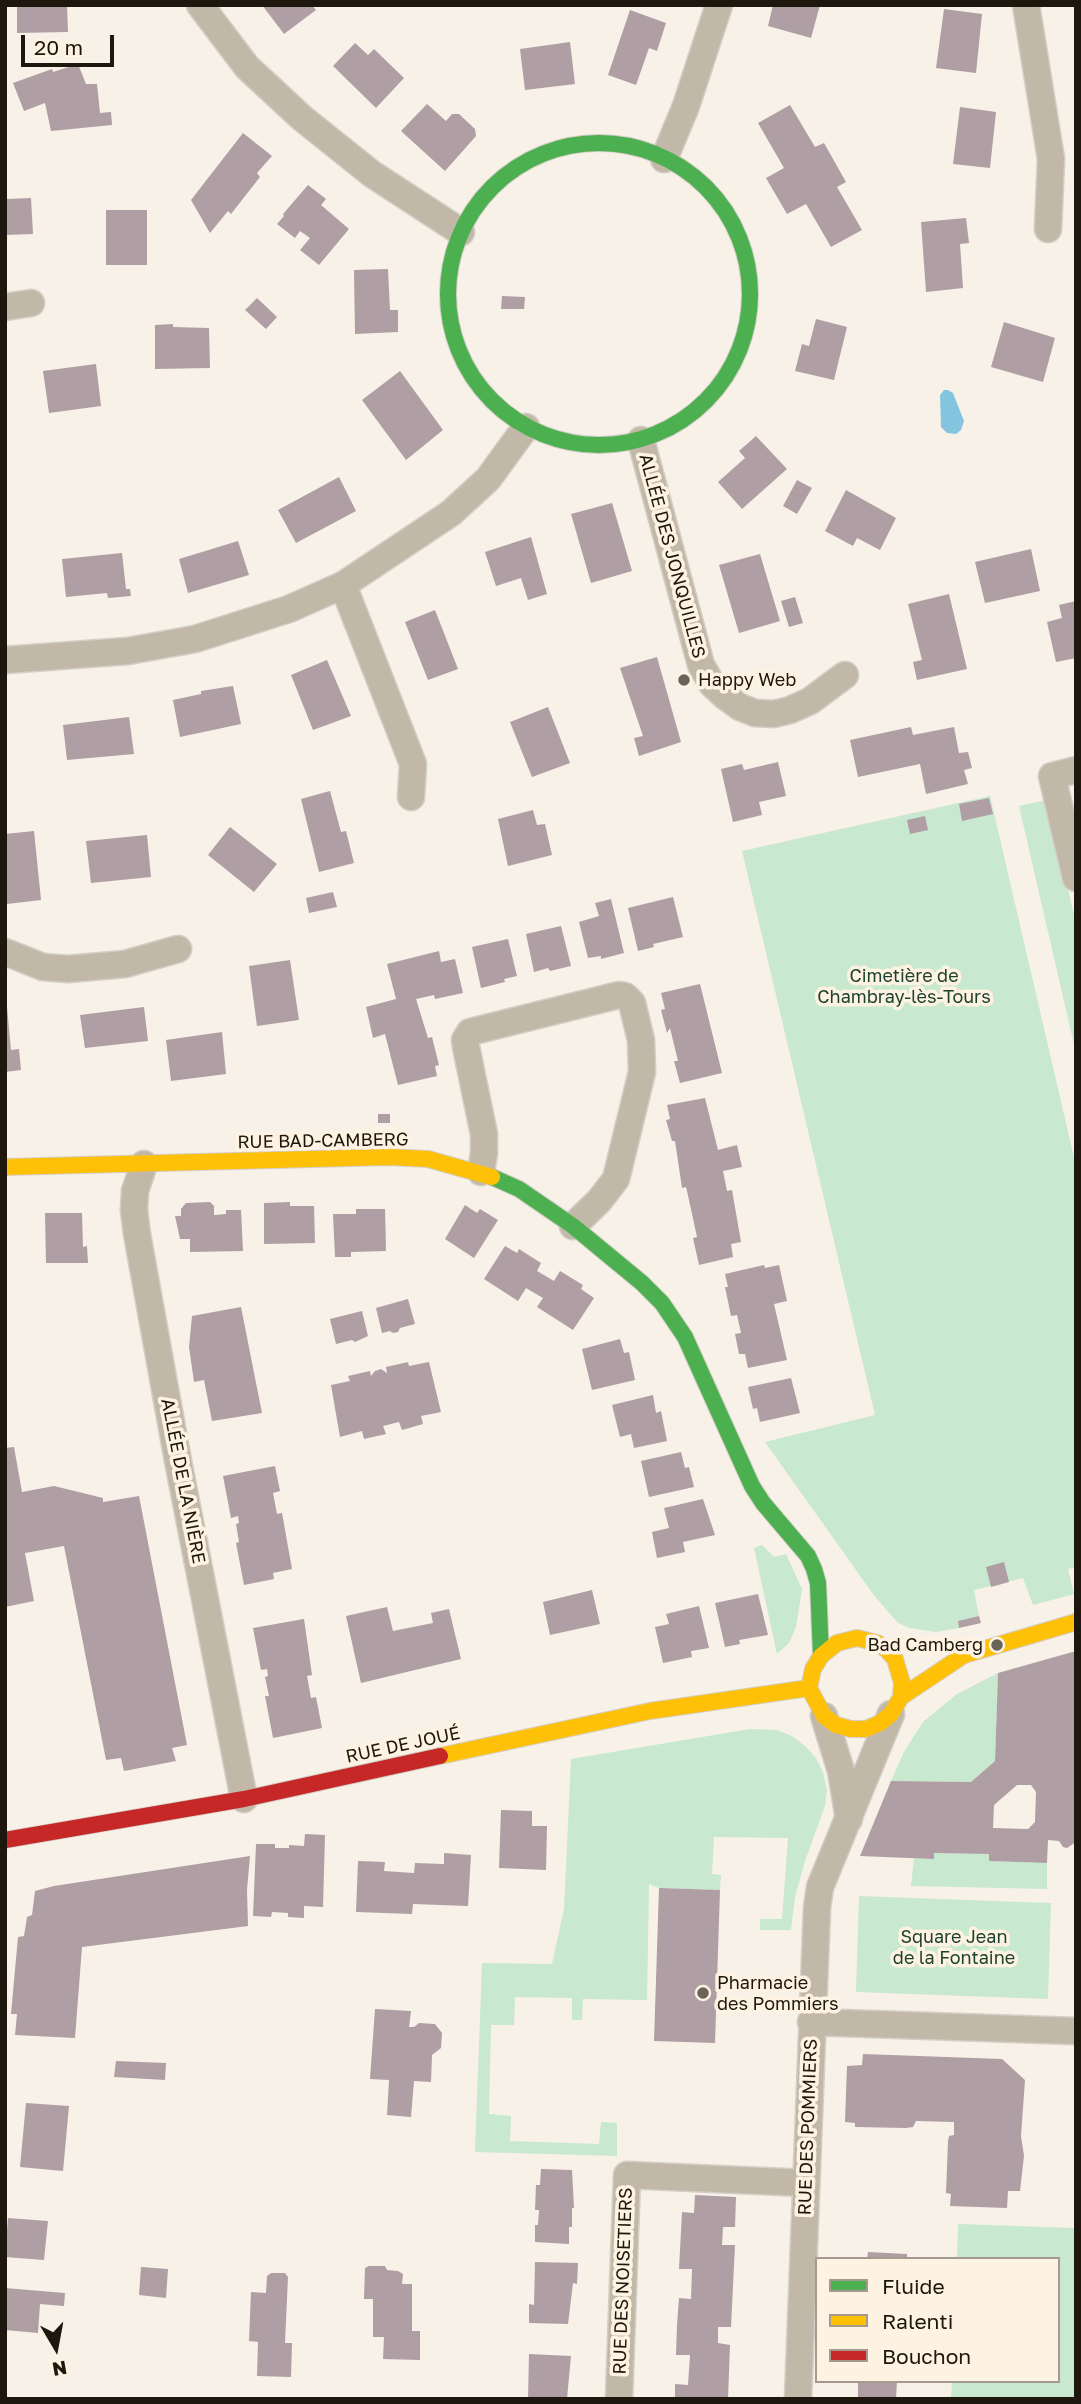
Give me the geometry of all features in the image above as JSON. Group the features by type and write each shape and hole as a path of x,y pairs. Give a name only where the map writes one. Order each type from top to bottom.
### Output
{"street":[{"path":"200,5 247,67 302,118 372,174 461,232"},
{"path":"664,159 686,106 719,5"},
{"path":"1026,5 1051,159 1048,229"},
{"path":"591,143 635,147 664,159 676,164 710,191 735,228 748,269 749,313 738,355 714,393 681,422 641,440 605,446 568,443 533,432 496,406 467,372 450,330 447,285 461,232 477,203 509,172 548,151 591,143"},
{"path":"5,660 128,651 195,639 289,609 343,585 451,513 488,479 526,427"},
{"name":"ALLÉE DES JONQUILLES","path":"641,440 701,665 712,684 740,707 755,713 774,713 790,710 810,701 845,675"},
{"path":"343,585 413,764 411,797"},
{"path":"1076,770 1052,776 1076,878"},
{"path":"5,952 43,967 68,969 125,964 178,949"},
{"path":"481,1172 484,1134 465,1040 470,1032 619,995 625,996 632,1003 641,1040 642,1072 615,1179 599,1201 573,1226"},
{"name":"RUE BAD-CAMBERG","path":"5,1167 388,1157 428,1159 481,1172 519,1189 573,1226 642,1283 662,1303 685,1337 752,1486 808,1556 814,1569 819,1596 821,1656"},
{"name":"ALLÉE DE LA NIÈRE","path":"144,1164 135,1191 137,1234 244,1799"},
{"path":"824,1716 836,1725 866,1729 880,1723 896,1705 964,1656 1076,1622"},
{"path":"849,1821 841,1771 824,1716 809,1688 813,1669 821,1656 837,1643 857,1638 877,1643 895,1659 900,1670 902,1683 896,1705"},
{"path":"886,1649 910,1651"},
{"path":"934,1653 964,1656"},
{"name":"RUE DE JOUÉ","path":"5,1840 244,1799 650,1711 809,1688"},
{"name":"RUE DES POMMIERS","path":"798,2399 811,2022 820,1887 896,1705"},
{"path":"811,2022 1076,2031"},
{"name":"RUE DES NOISETIERS","path":"619,2399 627,2175 806,2183"}],"green space":[{"name":"Cimetière de Chambray-lès-Tours","path":"990,796 1076,1166 1076,1567 1068,1569 1074,1594 1033,1605 1023,1578 974,1590 979,1616 958,1621 959,1628 936,1632 909,1628 897,1622 873,1594 765,1442 875,1415 742,851"},
{"path":"1047,800 1076,923 1076,1053 1019,806"},
{"path":"762,1545 774,1557 786,1554 802,1589 796,1627 789,1643 777,1654 754,1548"},
{"path":"998,1673 995,1761 971,1782 891,1781 905,1750 923,1722 957,1694"},
{"path":"750,1729 777,1730 792,1736 805,1746 816,1758 823,1772 827,1790 825,1806 795,1897 791,1930 760,1930 760,1919 782,1919 788,1838 714,1837 712,1874 721,1875 720,1890 659,1888 649,1884 647,2000 583,1999 582,2020 572,2020 572,1998 515,1997 514,2025 491,2025 489,2114 511,2116 510,2141 599,2144 601,2122 617,2123 617,2156 475,2152 482,1963 552,1964 564,1909 571,1759"},
{"path":"934,1853 989,1854 989,1861 1047,1863 1047,1889 911,1886 914,1858 934,1859"},
{"name":"Square Jean de la Fontaine","path":"859,1896 1051,1903 1048,1999 856,1992"},
{"path":"958,2224 1076,2228 1076,2399 951,2399 952,2383 1060,2383 1060,2257 957,2257"}],"water":[{"path":"944,390 953,393 964,421 961,430 956,434 947,433 941,427 940,395"}],"building":[{"path":"17,5 67,5 68,32 17,33"},
{"path":"262,5 312,5 316,10 284,34"},
{"path":"773,5 820,5 811,38 768,26"},
{"path":"944,9 982,14 976,73 936,68"},
{"path":"630,10 666,23 657,51 649,48 636,85 608,75"},
{"path":"570,42 575,84 525,90 520,49"},
{"path":"355,43 368,55 374,49 404,78 376,108 333,66"},
{"path":"78,64 86,84 97,84 100,113 111,112 112,125 51,131 45,103 24,111 13,83 52,69 53,72"},
{"path":"427,104 446,121 452,114 459,114 475,129 476,136 445,171 401,131"},
{"path":"790,105 815,147 824,143 846,182 837,187 862,230 831,247 806,204 787,214 766,178 784,168 758,123"},
{"path":"960,107 996,112 990,168 953,164"},
{"path":"243,133 272,156 257,173 260,177 231,214 228,211 210,233 191,200"},
{"path":"308,185 326,199 321,205 349,229 319,265 300,250 310,238 300,231 295,238 277,224"},
{"path":"31,198 33,234 5,235 5,199"},
{"path":"106,210 147,210 147,265 106,265"},
{"path":"966,218 969,243 960,244 963,288 926,292 921,222"},
{"path":"388,269 390,310 398,310 398,332 355,334 354,270"},
{"path":"502,296 525,297 524,309 501,309"},
{"path":"257,298 277,317 266,329 245,310"},
{"path":"816,319 847,327 834,380 795,371 802,344 809,346"},
{"path":"1004,322 1055,338 1043,382 991,367"},
{"path":"173,324 173,327 209,328 210,368 155,369 155,325"},
{"path":"96,364 101,406 49,413 43,371"},
{"path":"400,371 443,430 406,460 362,400"},
{"path":"756,436 787,469 742,509 718,482 745,458 739,451"},
{"path":"339,477 356,511 296,543 278,510"},
{"path":"797,480 812,488 797,514 783,506"},
{"path":"846,490 896,518 880,550 857,538 853,546 825,531"},
{"path":"612,503 632,571 591,583 571,514"},
{"path":"531,537 547,594 528,600 521,578 496,586 485,552"},
{"path":"238,541 249,575 188,593 179,559"},
{"path":"1031,549 1040,591 985,603 975,562"},
{"path":"122,553 126,589 130,589 131,596 108,598 107,593 66,597 62,559"},
{"path":"760,554 780,621 739,633 719,565"},
{"path":"949,594 967,669 917,680 913,662 922,660 908,604"},
{"path":"795,597 803,623 789,627 781,601"},
{"path":"1076,601 1076,658 1056,662 1047,622 1062,618 1059,605"},
{"path":"435,610 458,669 428,680 405,622"},
{"path":"657,657 681,742 639,756 634,738 643,736 620,668"},
{"path":"327,660 351,716 313,730 291,675"},
{"path":"233,686 241,724 180,737 173,700 201,694 201,691"},
{"path":"548,707 570,763 532,777 510,722"},
{"path":"129,717 134,754 67,760 63,725"},
{"path":"911,727 913,735 954,727 959,753 968,752 972,768 964,770 968,784 926,794 920,764 858,777 850,740"},
{"path":"778,762 786,796 759,802 762,815 733,822 721,769 742,764 744,770"},
{"path":"330,791 341,832 346,831 354,863 319,872 301,799"},
{"path":"989,798 993,814 962,821 959,804"},
{"path":"533,810 537,825 545,824 552,855 508,866 498,819"},
{"path":"925,816 928,830 910,834 907,820"},
{"path":"230,827 277,864 254,892 208,855"},
{"path":"34,831 41,900 7,904 5,834"},
{"path":"147,835 151,877 91,883 86,841"},
{"path":"333,892 337,907 309,913 306,898"},
{"path":"673,897 683,937 653,944 654,947 638,951 628,908"},
{"path":"611,899 624,953 601,959 601,956 588,958 579,922 599,916 595,903"},
{"path":"561,926 571,966 534,972 526,934"},
{"path":"508,939 517,976 481,988 472,947"},
{"path":"439,951 441,962 455,959 463,993 435,999 434,995 416,999 428,1038 432,1037 439,1065 435,1066 437,1076 398,1085 385,1034 373,1038 366,1007 396,999 387,964"},
{"path":"290,960 299,1020 257,1026 249,966"},
{"path":"700,984 722,1073 680,1083 670,1028 667,1033 661,1010 665,1009 661,993"},
{"path":"5,1007 11,1050 19,1049 21,1070 5,1072"},
{"path":"144,1007 148,1041 85,1048 80,1015"},
{"path":"222,1032 226,1074 171,1081 166,1040"},
{"path":"705,1098 718,1150 737,1145 742,1167 723,1171 727,1191 732,1190 741,1242 731,1244 733,1257 699,1265 693,1238 697,1237 689,1200 686,1187 682,1188 675,1141 672,1141 666,1120 670,1119 667,1105"},
{"path":"378,1114 390,1114 390,1123 378,1123"},
{"path":"210,1202 214,1206 214,1215 226,1214 226,1210 241,1210 243,1251 190,1252 190,1239 180,1239 175,1216 181,1216 181,1209 186,1203"},
{"path":"290,1202 290,1206 314,1206 315,1243 264,1244 264,1203"},
{"path":"465,1205 477,1213 480,1209 498,1220 474,1258 445,1239"},
{"path":"356,1209 385,1209 386,1251 351,1252 351,1257 335,1257 333,1214 356,1214"},
{"path":"45,1213 82,1213 83,1247 87,1246 88,1263 46,1263"},
{"path":"505,1246 517,1253 519,1249 541,1263 537,1271 554,1281 560,1271 583,1285 581,1289 594,1298 573,1330 537,1307 543,1298 526,1288 518,1301 484,1279"},
{"path":"764,1265 765,1268 779,1265 787,1301 774,1304 787,1360 748,1368 745,1354 739,1354 735,1334 741,1333 737,1315 731,1316 725,1274"},
{"path":"408,1299 415,1324 400,1328 398,1332 382,1333 376,1308"},
{"path":"241,1307 262,1413 212,1421 204,1380 194,1382 189,1347 192,1316"},
{"path":"362,1311 368,1336 355,1342 352,1340 336,1344 330,1319"},
{"path":"620,1339 624,1353 629,1352 635,1380 592,1390 582,1349"},
{"path":"408,1362 409,1366 429,1362 441,1412 421,1416 423,1424 402,1430 399,1422 383,1426 386,1434 364,1439 362,1431 340,1437 331,1385 350,1381 348,1376 370,1371 371,1376 381,1369 387,1373 386,1367"},
{"path":"791,1378 800,1413 760,1422 757,1408 753,1409 748,1387"},
{"path":"653,1395 656,1413 661,1411 667,1441 634,1448 631,1434 620,1437 612,1405"},
{"path":"14,1447 22,1492 54,1486 103,1498 103,1502 139,1496 187,1745 172,1748 176,1761 124,1771 121,1758 106,1760 64,1546 25,1553 34,1601 5,1607 5,1448"},
{"path":"681,1452 685,1468 689,1467 694,1487 649,1497 641,1461"},
{"path":"275,1466 280,1491 273,1493 277,1514 282,1513 292,1569 273,1573 274,1579 244,1585 236,1543 239,1542 236,1524 239,1523 238,1516 231,1518 223,1476"},
{"path":"703,1499 715,1535 683,1542 685,1552 657,1558 652,1532 669,1528 664,1508"},
{"path":"1004,1562 1009,1582 991,1587 986,1567"},
{"path":"592,1590 600,1624 550,1635 543,1602"},
{"path":"758,1594 768,1635 739,1640 740,1644 725,1647 715,1603"},
{"path":"699,1606 709,1648 691,1651 692,1657 663,1663 655,1627 669,1624 666,1614"},
{"path":"387,1607 393,1631 433,1623 431,1613 449,1609 461,1659 361,1683 346,1616"},
{"path":"979,1616 981,1623 959,1628 958,1621"},
{"path":"304,1619 312,1675 307,1676 311,1698 316,1697 322,1728 273,1738 265,1696 269,1696 265,1677 268,1676 267,1669 261,1670 253,1628"},
{"path":"1076,1651 1076,1840 1073,1844 1067,1848 1059,1841 1048,1840 1047,1863 989,1861 989,1854 934,1853 934,1859 860,1856 891,1781 971,1782 995,1761 998,1673","holes":["1017,1785 1031,1785 1036,1792 1035,1822 1028,1829 993,1828 994,1805"]},
{"path":"501,1810 532,1811 532,1826 547,1826 546,1870 499,1868"},
{"path":"305,1834 325,1835 323,1907 304,1906 304,1918 272,1912 271,1917 253,1916 256,1844 275,1844 275,1848 304,1846"},
{"path":"444,1853 471,1855 468,1906 413,1904 412,1914 356,1912 358,1861 385,1862 384,1871 414,1873 415,1863 444,1864"},
{"path":"250,1856 248,1926 82,1947 75,2038 15,2035 17,2014 11,2014 18,1937 24,1936 27,1917 32,1915 35,1891"},
{"path":"659,1888 720,1890 715,2043 654,2041"},
{"path":"375,2009 411,2011 409,2027 419,2023 435,2024 442,2033 441,2048 432,2055 431,2082 414,2081 411,2117 387,2115 389,2080 370,2079"},
{"path":"863,2054 1002,2059 1025,2080 1021,2136 1024,2156 1020,2191 1008,2191 1007,2208 950,2206 951,2194 946,2193 948,2141 949,2136 954,2135 954,2122 916,2121 913,2127 906,2128 855,2127 855,2123 845,2122 847,2066 862,2065"},
{"path":"116,2061 166,2063 165,2080 114,2077"},
{"path":"26,2103 69,2106 63,2171 20,2167"},
{"path":"541,2169 572,2170 574,2208 572,2227 569,2227 569,2244 535,2242 535,2225 538,2225 539,2210 535,2210 536,2185 540,2185"},
{"path":"695,2195 736,2197 735,2227 723,2227 722,2245 735,2245 731,2327 718,2327 718,2343 730,2345 728,2399 675,2399 675,2384 688,2385 690,2355 676,2355 677,2325 679,2298 691,2299 692,2269 679,2269 682,2212 694,2213"},
{"path":"8,2218 48,2221 44,2260 5,2257"},
{"path":"868,2252 907,2254 907,2257 867,2257"},
{"path":"535,2262 578,2263 577,2284 573,2283 568,2324 529,2323 529,2304 534,2305"},
{"path":"385,2266 387,2270 398,2271 403,2274 402,2284 412,2284 412,2331 420,2331 420,2360 383,2359 384,2337 373,2337 373,2299 364,2299 365,2268"},
{"path":"141,2267 168,2269 166,2298 139,2295"},
{"path":"271,2273 285,2273 288,2277 285,2343 292,2343 291,2377 257,2376 258,2342 249,2341 251,2292 266,2293 267,2276"},
{"path":"5,2288 65,2293 64,2306 40,2304 38,2333 5,2330"},
{"path":"529,2354 571,2356 567,2399 528,2399"},
{"path":"858,2383 897,2383 896,2399 858,2399"}],"traffic: fast":[{"path":"599,143 628,146 657,155 683,169 706,187 724,210 738,236 747,265 750,294 747,323 738,352 724,378 706,401 683,419 657,433 628,442 599,445 570,442 541,433 515,419 492,401 474,378 460,352 451,323 448,294 451,265 460,236 474,210 492,187 515,169 541,155 570,146 599,143"},
{"path":"492,1177 519,1189 573,1226 662,1303 685,1337 752,1486 808,1556 814,1569 818,1583 821,1656"}],"traffic: slow":[{"path":"5,1167 389,1157 428,1159 492,1177"},
{"path":"901,1697 964,1655 1076,1622"},
{"path":"857,1638 877,1643 886,1649 895,1659 902,1683 901,1697 891,1714 866,1729 836,1725 824,1716 809,1688 813,1669 821,1656 837,1643 857,1638"},
{"path":"440,1756 650,1711 809,1688"}],"traffic: jam":[{"path":"5,1840 244,1799 440,1756"}],"place":[{"name":"Happy Web","path":"684,680"},
{"name":"Bad Camberg","path":"997,1645"},
{"name":"Pharmacie des Pommiers","path":"703,1993"}]}
